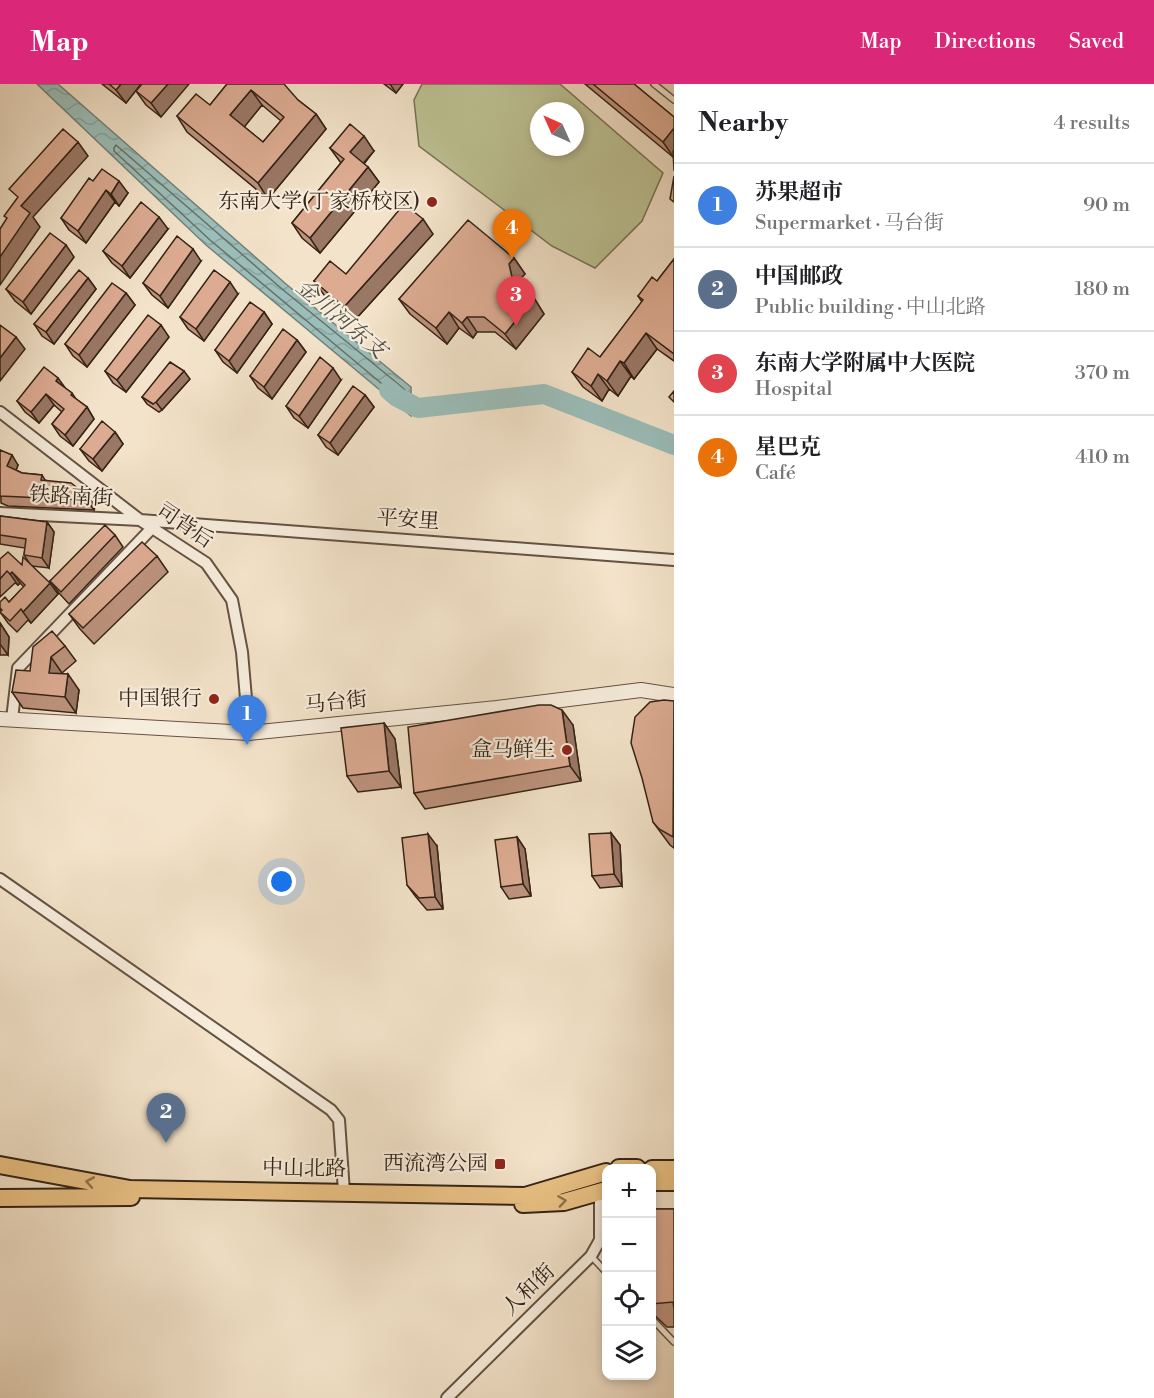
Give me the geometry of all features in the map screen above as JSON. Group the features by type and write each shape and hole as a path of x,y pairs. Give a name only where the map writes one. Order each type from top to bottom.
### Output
{"main road":[{"name":"中山北路","path":"0,1165 130,1189 525,1196 602,1173"},
{"path":"656,1169 674,1169"},
{"path":"656,1182 674,1182"},
{"name":"中山北路","path":"0,1198 131,1197 526,1204 564,1202 602,1191"}],"street":[{"name":"司背后","path":"0,412 140,520 206,563 232,600 242,652 249,733"},
{"name":"铁路南街","path":"0,513 140,520"},
{"name":"平安里","path":"140,520 674,560"},
{"path":"6,719 18,668 152,528"},
{"name":"马台街","path":"6,719 249,733 497,708 641,690 674,694"},
{"path":"0,879 331,1110 339,1120 344,1192"},
{"name":"人和街","path":"447,1398 591,1256 600,1240 602,1207"}],"lane":[{"path":"654,84 674,100"},
{"path":"591,1256 602,1268"},
{"path":"656,1324 674,1342"}],"green space":[{"path":"422,84 560,84 581,102 530,102 530,156 584,156 584,105 663,173 642,221 595,268 552,246 419,146 414,100"}],"water":[{"path":"37,84 58,84 286,284 411,387 411,416 206,245"}],"building":[{"path":"109,84 121,84 116,90"},
{"path":"142,84 168,84 151,103 136,91"},
{"path":"227,84 284,84 298,100 316,114 258,183 177,116 196,94 210,105","holes":["251,90 284,117 263,142 230,115"]},
{"path":"593,84 634,84 674,117 674,128 663,142"},
{"path":"350,124 364,136 350,152 368,167 310,238 292,223 344,159 330,148"},
{"path":"63,129 78,142 21,206 30,213 0,257 0,229 7,218 4,216 18,197 9,189"},
{"path":"102,169 119,181 111,194 106,190 78,231 61,218 89,178 93,181"},
{"path":"674,176 674,202 670,199"},
{"path":"141,202 159,217 122,266 103,251"},
{"path":"404,204 423,219 344,307 314,281 330,261 346,274"},
{"path":"468,220 514,258 509,264 513,282 534,298 505,334 484,317 467,317 462,323 449,312 436,328 399,299"},
{"path":"50,233 66,245 23,302 6,289"},
{"path":"177,236 193,249 160,296 143,283"},
{"path":"674,259 674,354 646,333 624,363 620,361 607,381 598,374 591,386 572,372 588,348 600,357 643,300 638,296 652,277 657,281"},
{"path":"79,270 88,278 46,332 34,324"},
{"path":"214,270 230,282 196,329 180,317"},
{"path":"112,283 126,293 79,355 65,344"},
{"path":"250,302 264,312 229,361 215,350"},
{"path":"148,315 161,325 117,380 105,371"},
{"path":"0,325 16,337 0,358"},
{"path":"283,329 297,340 264,387 250,376"},
{"path":"320,357 333,368 299,416 286,406"},
{"path":"170,362 184,371 153,404 142,397"},
{"path":"44,367 58,378 56,381 72,393 71,395 87,407 65,435 52,424 64,409 46,394 31,412 17,401"},
{"path":"353,386 365,395 330,443 318,435"},
{"path":"674,391 674,402 669,397"},
{"path":"102,421 115,432 93,459 80,449"},
{"path":"0,450 12,455 7,466 22,473 42,475 41,480 71,483 88,496 87,500 0,496"},
{"path":"0,516 47,522 42,558 24,555 26,539 0,535"},
{"path":"105,525 115,535 61,592 50,581"},
{"path":"142,542 157,556 83,628 69,614"},
{"path":"8,552 22,565 23,557 50,583 23,612 21,609 10,621 0,612 2,610 0,602 5,597 9,602 25,585 12,572 10,574 7,571 0,579 0,559"},
{"path":"52,631 65,646 51,657 49,673 68,674 65,697 12,692 16,670 30,671 33,647"},
{"path":"674,701 673,837 659,829 653,822 631,743 635,717 650,702"},
{"path":"539,705 551,705 562,710 570,766 414,793 408,727"},
{"path":"384,723 389,771 347,776 341,728"},
{"path":"611,833 614,874 592,876 589,834"},
{"path":"428,834 435,897 419,898 407,885 402,838"},
{"path":"517,837 523,884 501,887 495,840"},
{"path":"656,1209 674,1209 674,1309 673,1302 656,1304"}],"waterway":[{"name":"金川河东支","path":"389,390 418,408 544,394 674,445"}],"place":[{"name":"东南大学(丁家桥校区)","path":"432,202"},
{"name":"星巴克","path":"512,259"},
{"name":"东南大学附属中大医院","path":"516,326"},
{"name":"中国银行","path":"214,699"},
{"name":"苏果超市","path":"247,745"},
{"name":"盒马鲜生","path":"567,750"},
{"name":"中国邮政","path":"166,1143"},
{"name":"西流湾公园","path":"500,1164"}]}
